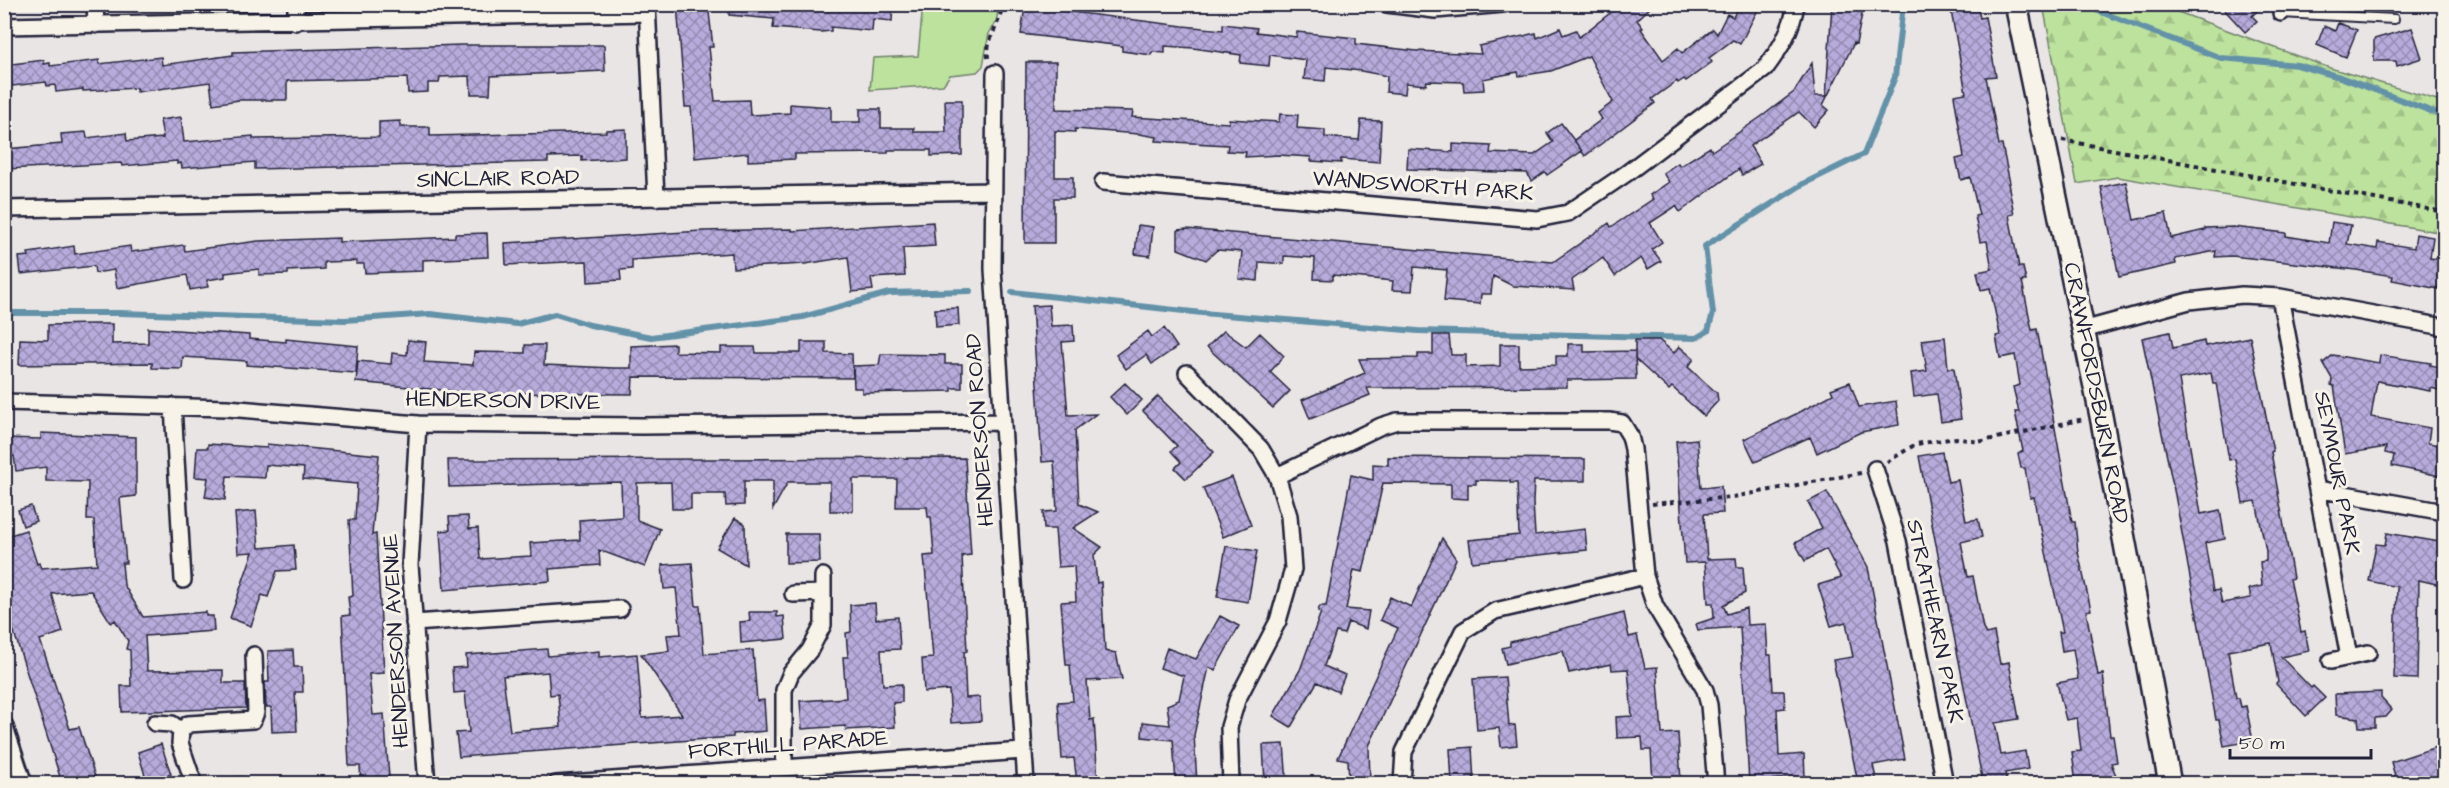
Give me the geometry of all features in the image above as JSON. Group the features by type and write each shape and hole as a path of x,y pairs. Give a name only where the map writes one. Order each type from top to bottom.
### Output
{"main road":[{"name":"CRAWFORDSBURN ROAD","path":"2016,4 2083,330 2170,783"}],"street":[{"path":"95,4 96,25"},
{"path":"296,4 296,22"},
{"path":"1388,4 1435,10 1503,4"},
{"name":"WANDSWORTH PARK","path":"1103,182 1537,219 1568,213 1627,173 1764,69 1781,47 1791,27 1796,4"},
{"path":"4,26 296,22 476,11 647,9 656,198"},
{"name":"HENDERSON ROAD","path":"995,73 993,269 1026,783"},
{"name":"SINCLAIR ROAD","path":"4,209 992,191"},
{"path":"2083,330 2189,302 2242,295 2280,297 2445,327"},
{"name":"SEYMOUR PARK","path":"2280,297 2349,657"},
{"path":"1187,373 1261,449 1277,476 1289,516 1293,569 1278,621 1237,700 1229,727 1231,783"},
{"name":"HENDERSON DRIVE","path":"4,402 173,406 418,424 643,426 1002,422"},
{"path":"173,406 183,580"},
{"path":"1277,476 1381,426 1397,422 1609,421 1622,423 1630,436 1633,449 1646,576 1655,606 1705,690 1709,705 1716,783"},
{"name":"HENDERSON AVENUE","path":"418,424 410,565 427,783"},
{"name":"STRATHEARN PARK","path":"1875,469 1898,541 1945,783"},
{"path":"2317,489 2445,512"},
{"path":"784,768 784,690 791,673 805,658 820,631 823,576"},
{"path":"1402,783 1404,752 1463,631 1495,611 1646,576"},
{"path":"793,594 823,592"},
{"path":"414,623 620,609"},
{"path":"2331,661 2368,653"},
{"path":"194,783 180,743 181,731 188,724 253,720 256,712 254,655"},
{"path":"155,723 172,724 181,731"},
{"path":"4,724 24,783"},
{"name":"FORTHILL PARADE","path":"556,783 1023,751"}],"lane":[{"path":"2281,9 2394,19"},
{"path":"226,783 240,782"}],"path":[{"path":"995,73 987,57 988,39 1000,23 1002,4"},
{"path":"2042,137 2445,212"}],"green space":[{"path":"923,5 999,5 996,23 989,33 983,66 977,72 950,75 943,85 870,90 873,58 918,56"},
{"path":"2043,5 2159,5 2330,68 2444,102 2444,233 2118,177 2077,184"}],"building":[{"path":"677,4 708,4 713,47 709,47 715,101 749,100 750,115 790,113 790,104 831,107 831,122 860,122 860,109 881,109 881,128 914,128 914,132 946,132 945,100 962,100 962,155 931,156 931,150 888,150 888,153 795,154 795,159 773,160 748,161 748,153 695,158 691,107 685,107"},
{"path":"730,4 893,4 892,21 873,19 872,31 831,27 831,31 821,32 773,28 774,19 729,15"},
{"path":"1622,4 1654,4 1637,20 1663,60 1678,48 1682,53 1713,29 1717,34 1727,14 1733,17 1740,4 1761,4 1740,44 1733,40 1709,58 1712,62 1686,81 1684,79 1678,83 1677,81 1652,99 1655,103 1585,156 1574,140 1602,119 1598,113 1613,102 1589,56 1551,71 1519,76 1518,72 1483,79 1484,90 1464,91 1463,82 1427,81 1426,85 1406,83 1405,94 1386,92 1387,76 1361,71 1326,67 1325,81 1304,79 1306,60 1270,55 1269,66 1240,63 1241,55 1193,48 1165,46 1165,53 1152,52 1151,55 1122,51 1122,46 1021,34 1025,6 1223,30 1223,24 1257,28 1256,32 1296,37 1297,32 1356,38 1356,44 1417,51 1481,54 1479,46 1536,33 1537,38 1560,28 1563,35 1576,30 1579,37"},
{"path":"1832,4 1864,4 1856,44 1854,43 1823,105 1829,110 1814,127 1799,112 1750,146 1761,164 1742,175 1739,169 1680,212 1676,206 1650,223 1662,242 1652,249 1661,261 1648,269 1641,258 1615,276 1603,258 1572,280 1574,290 1513,286 1493,276 1491,294 1481,294 1480,304 1444,301 1447,270 1414,267 1412,291 1392,290 1393,281 1333,275 1333,280 1314,279 1315,258 1284,256 1284,264 1259,262 1258,281 1239,279 1242,252 1217,250 1206,260 1178,249 1178,230 1187,229 1553,262 1609,223 1611,227 1653,199 1650,195 1669,182 1663,173 1678,163 1680,166 1710,147 1712,151 1794,92 1812,63 1815,96 1826,96"},
{"path":"1956,4 1977,4 1980,18 1985,17 1996,76 1986,77 1999,145 2002,145 2010,183 2008,183 2014,214 2009,215 2019,267 2023,267 2026,281 2022,281 2032,330 2037,329 2072,522 2075,522 2078,552 2091,610 2086,611 2098,675 2103,674 2110,736 2113,736 2117,762 2111,763 2119,783 2076,783 2072,752 2081,751 2077,718 2066,720 2057,683 2078,679 2073,649 2062,651 2059,632 2063,632 2034,497 2030,498 2025,468 2021,468 2018,454 2023,451 2015,412 2019,412 2013,387 2020,385 2015,355 2000,358 1996,336 2000,335 1990,288 1981,290 1977,272 1992,269 1987,241 1980,242 1975,216 1979,215 1970,177 1961,180 1956,159 1964,157 1954,95 1966,93 1951,11 1958,10"},
{"path":"2219,4 2264,4 2252,16 2257,21 2245,32"},
{"path":"2338,23 2357,30 2346,57 2317,45 2324,26 2335,31"},
{"path":"2412,28 2422,58 2397,66 2396,61 2374,61 2374,39"},
{"path":"462,45 604,45 605,71 491,76 490,94 471,94 470,76 440,77 439,83 428,83 428,92 408,93 407,78 287,81 287,100 239,100 213,104 210,82 137,92 137,88 56,92 55,85 47,86 46,82 4,87 4,65 44,60 44,64 50,63 50,66 99,60 99,64 161,57 162,65 233,55 233,52"},
{"path":"1026,62 1056,62 1056,109 1133,111 1132,117 1229,123 1229,119 1279,122 1280,114 1298,115 1297,128 1325,130 1325,137 1359,140 1361,120 1381,121 1379,162 1341,159 1341,163 1311,161 1311,157 1278,155 1245,157 1246,152 1227,151 1228,145 1156,141 1157,137 1139,134 1075,129 1075,132 1055,131 1055,177 1073,177 1073,198 1054,198 1054,243 1025,243"},
{"path":"181,117 184,142 253,136 253,139 379,137 379,122 400,121 400,127 430,127 430,136 606,132 606,130 626,129 626,158 582,161 582,156 548,157 548,162 255,169 255,162 182,168 181,163 177,164 177,161 122,166 121,163 7,169 5,149 62,144 61,134 86,132 87,138 126,133 127,141 163,138 160,120"},
{"path":"1561,123 1582,151 1547,175 1545,172 1532,181 1527,173 1407,169 1408,149 1453,152 1453,144 1491,146 1490,153 1534,155 1553,142 1547,133"},
{"path":"2126,182 2134,220 2166,213 2171,238 2205,230 2205,228 2233,227 2286,233 2286,236 2329,243 2332,222 2351,225 2347,244 2377,249 2378,242 2414,248 2416,234 2433,237 2430,258 2445,260 2445,286 2439,286 2439,289 2392,280 2393,276 2356,270 2232,256 2215,257 2216,251 2175,259 2176,264 2119,277 2101,187"},
{"path":"933,222 935,246 903,248 905,276 871,278 873,290 852,292 848,257 805,264 733,268 732,253 632,260 632,269 620,270 621,280 588,282 587,261 506,265 505,243 702,231 792,229 792,231"},
{"path":"1138,225 1153,227 1150,256 1135,254"},
{"path":"487,233 488,257 423,260 423,271 365,273 364,264 356,264 356,261 324,262 324,269 288,271 288,274 259,275 259,269 225,273 225,277 207,280 208,287 190,290 187,275 117,288 114,270 95,273 94,266 21,274 19,257 29,256 28,253 74,246 75,254 130,246 131,252 184,245 185,251 258,241 339,238 339,242 455,237 455,234"},
{"path":"1049,305 1051,326 1073,325 1074,341 1062,342 1068,415 1096,414 1075,430 1079,504 1098,512 1073,528 1102,547 1094,555 1097,583 1101,582 1105,651 1116,653 1122,679 1087,681 1090,720 1094,719 1098,783 1077,783 1074,758 1062,759 1058,702 1073,701 1070,665 1066,665 1061,602 1076,601 1074,566 1058,567 1055,529 1044,529 1043,512 1057,511 1054,461 1042,462 1032,306"},
{"path":"958,308 959,325 936,327 935,309"},
{"path":"112,324 112,344 148,343 148,328 249,335 249,339 286,342 286,339 358,346 356,373 246,365 247,361 183,357 182,369 152,368 152,363 19,365 20,339 48,340 48,325"},
{"path":"1164,328 1177,347 1152,364 1146,355 1126,369 1116,355 1148,331 1152,337"},
{"path":"1224,331 1246,347 1260,333 1284,356 1270,372 1290,391 1273,408 1207,347"},
{"path":"2170,332 2173,348 2204,341 2205,346 2250,337 2273,451 2271,452 2293,578 2290,579 2301,632 2305,631 2309,651 2281,657 2311,688 2313,686 2325,698 2306,716 2276,684 2278,682 2271,643 2228,651 2236,698 2239,698 2241,707 2246,706 2253,741 2224,746 2219,720 2216,720 2175,495 2142,338","holes":["2211,373 2213,383 2216,383 2229,460 2235,459 2243,503 2256,501 2266,551 2266,561 2260,562 2262,586 2249,589 2251,598 2222,603 2219,590 2213,591 2205,543 2225,539 2220,510 2201,514 2179,379"]},
{"path":"1433,335 1449,335 1451,355 1466,355 1466,367 1500,366 1500,344 1519,344 1519,366 1556,365 1556,356 1568,356 1568,344 1584,344 1584,352 1635,351 1636,379 1567,380 1567,387 1367,388 1370,395 1310,419 1302,400 1365,373 1359,359 1418,358 1418,354 1433,354"},
{"path":"1945,337 1948,368 1954,368 1961,419 1941,422 1937,394 1914,397 1911,373 1927,371 1922,340"},
{"path":"408,340 426,342 424,362 473,365 474,352 525,353 525,345 545,345 544,365 614,368 631,368 631,346 675,344 675,352 721,353 721,347 755,347 756,353 801,353 801,342 826,342 826,353 852,354 853,378 633,377 632,394 472,393 356,382 358,361 391,364 392,353 407,355"},
{"path":"1635,340 1659,340 1674,353 1679,346 1694,359 1688,367 1717,393 1718,401 1704,416 1672,387 1669,390 1635,359"},
{"path":"881,354 945,355 945,364 962,364 962,388 952,388 952,391 862,393 862,388 854,388 853,366 879,365"},
{"path":"2333,355 2379,363 2380,355 2431,363 2430,365 2445,368 2445,391 2430,388 2430,391 2377,381 2371,417 2430,428 2428,443 2445,446 2445,477 2392,466 2394,455 2385,453 2386,447 2345,454 2334,386 2331,385 2332,379 2323,363"},
{"path":"1850,382 1859,407 1896,401 1899,425 1861,432 1817,453 1810,437 1755,462 1744,439 1833,394 1831,389"},
{"path":"1125,383 1142,400 1127,415 1110,397"},
{"path":"1158,396 1214,452 1186,479 1175,468 1181,462 1171,451 1177,446 1143,411"},
{"path":"41,433 136,437 136,496 120,498 126,563 122,563 124,585 143,617 206,612 206,616 213,616 214,631 145,636 147,671 223,670 223,683 245,683 246,708 122,712 121,686 131,686 130,650 126,649 128,641 115,620 111,623 91,591 52,594 63,632 40,640 70,729 79,727 97,783 62,783 4,601 4,537 26,530 37,564 39,563 41,568 97,564 94,520 87,520 88,482 46,481 46,467 16,471 14,456 4,457 4,438 41,439"},
{"path":"1697,439 1701,488 1721,486 1723,513 1704,514 1707,559 1736,558 1737,567 1743,567 1745,593 1723,605 1727,614 1746,608 1747,625 1766,624 1773,691 1784,691 1785,708 1777,709 1779,756 1804,754 1805,777 1769,780 1769,783 1749,783 1740,627 1698,630 1696,624 1714,618 1713,603 1708,603 1705,562 1685,563 1676,441"},
{"path":"208,444 267,448 267,444 379,455 372,535 376,534 384,673 369,674 373,715 384,714 389,777 376,777 376,783 361,783 360,766 349,766 342,616 350,615 348,597 353,596 349,520 355,520 357,484 303,479 304,468 266,465 265,478 227,476 225,500 205,497 208,478 195,477 197,448 208,448"},
{"path":"1942,452 1948,482 1958,480 1966,521 1978,519 1982,537 1961,542 1968,577 1973,576 1983,629 1986,634 1994,632 2000,664 2009,662 2019,719 1995,723 2001,755 2025,751 2028,769 2005,773 2007,783 1983,783 1928,504 1919,456"},
{"path":"1388,457 1585,459 1585,481 1534,481 1533,502 1535,535 1585,529 1587,550 1472,562 1469,540 1519,535 1517,483 1476,480 1476,484 1468,484 1468,499 1451,498 1451,484 1383,483 1363,572 1354,570 1346,609 1369,611 1366,629 1348,622 1344,634 1336,632 1324,666 1345,675 1338,692 1317,682 1291,727 1273,716 1300,670 1321,612 1318,611 1320,606 1326,606 1351,475 1373,480 1373,464 1388,465"},
{"path":"965,458 971,555 962,556 967,651 964,652 966,698 980,697 981,721 951,723 949,690 924,692 922,659 933,658 924,556 934,555 931,517 928,517 927,507 896,507 897,479 853,479 853,511 830,511 830,482 788,482 773,509 773,481 744,481 744,505 726,506 725,494 691,494 691,509 672,509 671,482 637,483 637,520 660,529 645,567 599,550 600,565 549,569 550,581 444,590 440,531 450,530 449,517 468,516 469,529 478,528 480,559 531,556 530,543 580,540 579,520 622,517 621,482 449,487 448,460"},
{"path":"1232,477 1251,525 1223,537 1203,488"},
{"path":"1827,492 1868,567 1905,759 1873,765 1877,783 1858,783 1833,660 1853,657 1846,622 1831,626 1818,585 1841,578 1826,549 1805,561 1795,543 1822,528 1808,502"},
{"path":"31,506 36,521 23,526 18,510"},
{"path":"256,511 259,548 294,545 296,570 277,571 268,597 262,595 251,626 230,618 253,552 238,553 235,513"},
{"path":"735,518 745,524 746,565 717,548"},
{"path":"2387,533 2445,543 2445,586 2419,580 2417,679 2394,678 2397,587 2369,581 2376,544 2385,545"},
{"path":"786,534 819,534 820,562 786,563"},
{"path":"1442,538 1456,559 1369,746 1370,783 1349,783 1348,760 1338,758 1398,628 1380,620 1390,597 1411,607"},
{"path":"1226,546 1257,551 1248,602 1217,597"},
{"path":"692,563 696,606 700,606 704,654 753,650 757,701 764,700 766,731 733,734 733,737 459,757 456,733 469,732 465,692 454,693 452,668 467,667 466,655 547,649 548,656 599,651 599,657 637,654 642,718 682,715 641,654 669,651 667,635 681,634 676,588 664,589 662,565","holes":["548,672 550,695 558,694 561,727 510,731 503,676"]},
{"path":"875,603 876,619 898,617 900,649 881,650 883,685 902,684 902,702 893,703 895,727 846,730 845,726 802,729 800,701 846,698 843,657 848,657 846,633 851,632 850,605"},
{"path":"749,612 777,612 777,617 784,616 786,639 741,643 740,622 750,621"},
{"path":"1624,613 1629,637 1637,635 1645,668 1657,667 1662,734 1678,733 1681,782 1653,783 1651,750 1643,750 1642,737 1617,738 1616,717 1632,716 1628,669 1612,670 1611,664 1569,673 1563,651 1506,664 1502,648 1510,646 1510,642"},
{"path":"1220,616 1239,626 1215,670 1209,667 1194,735 1197,783 1176,783 1173,740 1142,737 1143,722 1170,725 1167,705 1179,700 1184,676 1160,668 1167,648 1196,659"},
{"path":"293,650 294,667 302,667 303,692 295,692 297,731 272,732 271,707 266,707 265,682 269,682 268,651"},
{"path":"1505,677 1509,726 1515,725 1517,745 1501,747 1499,728 1477,730 1473,679"},
{"path":"2381,692 2381,698 2392,710 2386,717 2375,718 2375,727 2359,727 2358,718 2336,715 2335,694"},
{"path":"161,744 171,774 147,782 138,752"},
{"path":"1284,744 1287,783 1265,783 1263,745"},
{"path":"2445,744 2445,781 2397,783 2391,762"},
{"path":"1472,747 1474,783 1452,783 1450,749"}],"waterway":[{"path":"1012,292 1202,313 1418,331 1696,338 1708,331 1713,313 1705,246 1803,184 1864,154 1895,77 1905,4"},
{"path":"2080,4 2221,58 2297,65 2340,77 2444,116"},
{"path":"4,313 120,313 345,320 430,314 517,324 555,314 590,325 651,337 803,317 889,293 970,291"}]}
